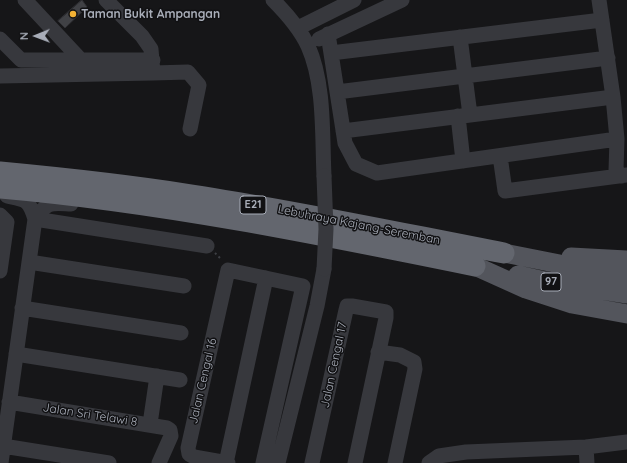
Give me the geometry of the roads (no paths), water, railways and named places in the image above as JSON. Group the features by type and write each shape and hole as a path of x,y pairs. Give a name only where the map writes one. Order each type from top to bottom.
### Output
{"highway":[{"name":"Lebuhraya Kajang-Seremban","path":"0,172 47,176 192,194 347,222 504,253"},
{"name":"Lebuhraya Kajang-Seremban","path":"0,188 154,206 344,239 475,266"}],"main road":[{"path":"504,253 627,260"},
{"name":"97","path":"504,253 627,276"},
{"path":"475,266 526,289 572,304 627,314"},
{"name":"97","path":"475,266 545,281 627,294"}],"street":[{"path":"25,0 81,60"},
{"path":"106,0 142,36 151,49 153,67"},
{"path":"273,0 298,28 308,46 316,66 321,106 326,229 324,269 317,306 278,463"},
{"path":"298,28 332,5 354,0"},
{"path":"308,46 328,34 402,0"},
{"path":"599,0 613,97 617,139 616,170 624,176"},
{"path":"331,53 602,20"},
{"path":"328,34 345,142 356,164 377,173 617,139"},
{"path":"460,37 465,76 463,161"},
{"path":"0,39 21,60 81,60 188,72 199,85 190,129"},
{"path":"337,92 608,58"},
{"path":"0,76 153,67"},
{"path":"343,131 613,97"},
{"path":"500,156 505,191 624,176"},
{"path":"0,194 23,199 30,205 35,219 1,463"},
{"path":"35,219 44,207 51,203 154,206"},
{"path":"0,271 4,219"},
{"path":"35,219 207,246"},
{"path":"29,262 184,286"},
{"name":"Jalan Cengal 16","path":"227,463 194,457 189,454 188,448 228,270 266,278"},
{"path":"227,463 266,278 304,286 263,463"},
{"name":"Jalan Cengal 17","path":"312,463 348,306 386,312 378,352"},
{"path":"22,308 181,333"},
{"path":"355,463 378,352 400,355 414,362 415,370 395,463"},
{"path":"16,354 180,380"},
{"path":"150,424 157,376"},
{"name":"Jalan Sri Telawi 8","path":"9,402 167,428 170,430 171,436 159,463"},
{"path":"429,463 440,456 466,457 627,442"},
{"path":"3,446 109,463"},
{"path":"586,447 588,463"}],"place":[{"name":"Taman Bukit Ampangan","path":"73,14"}]}
